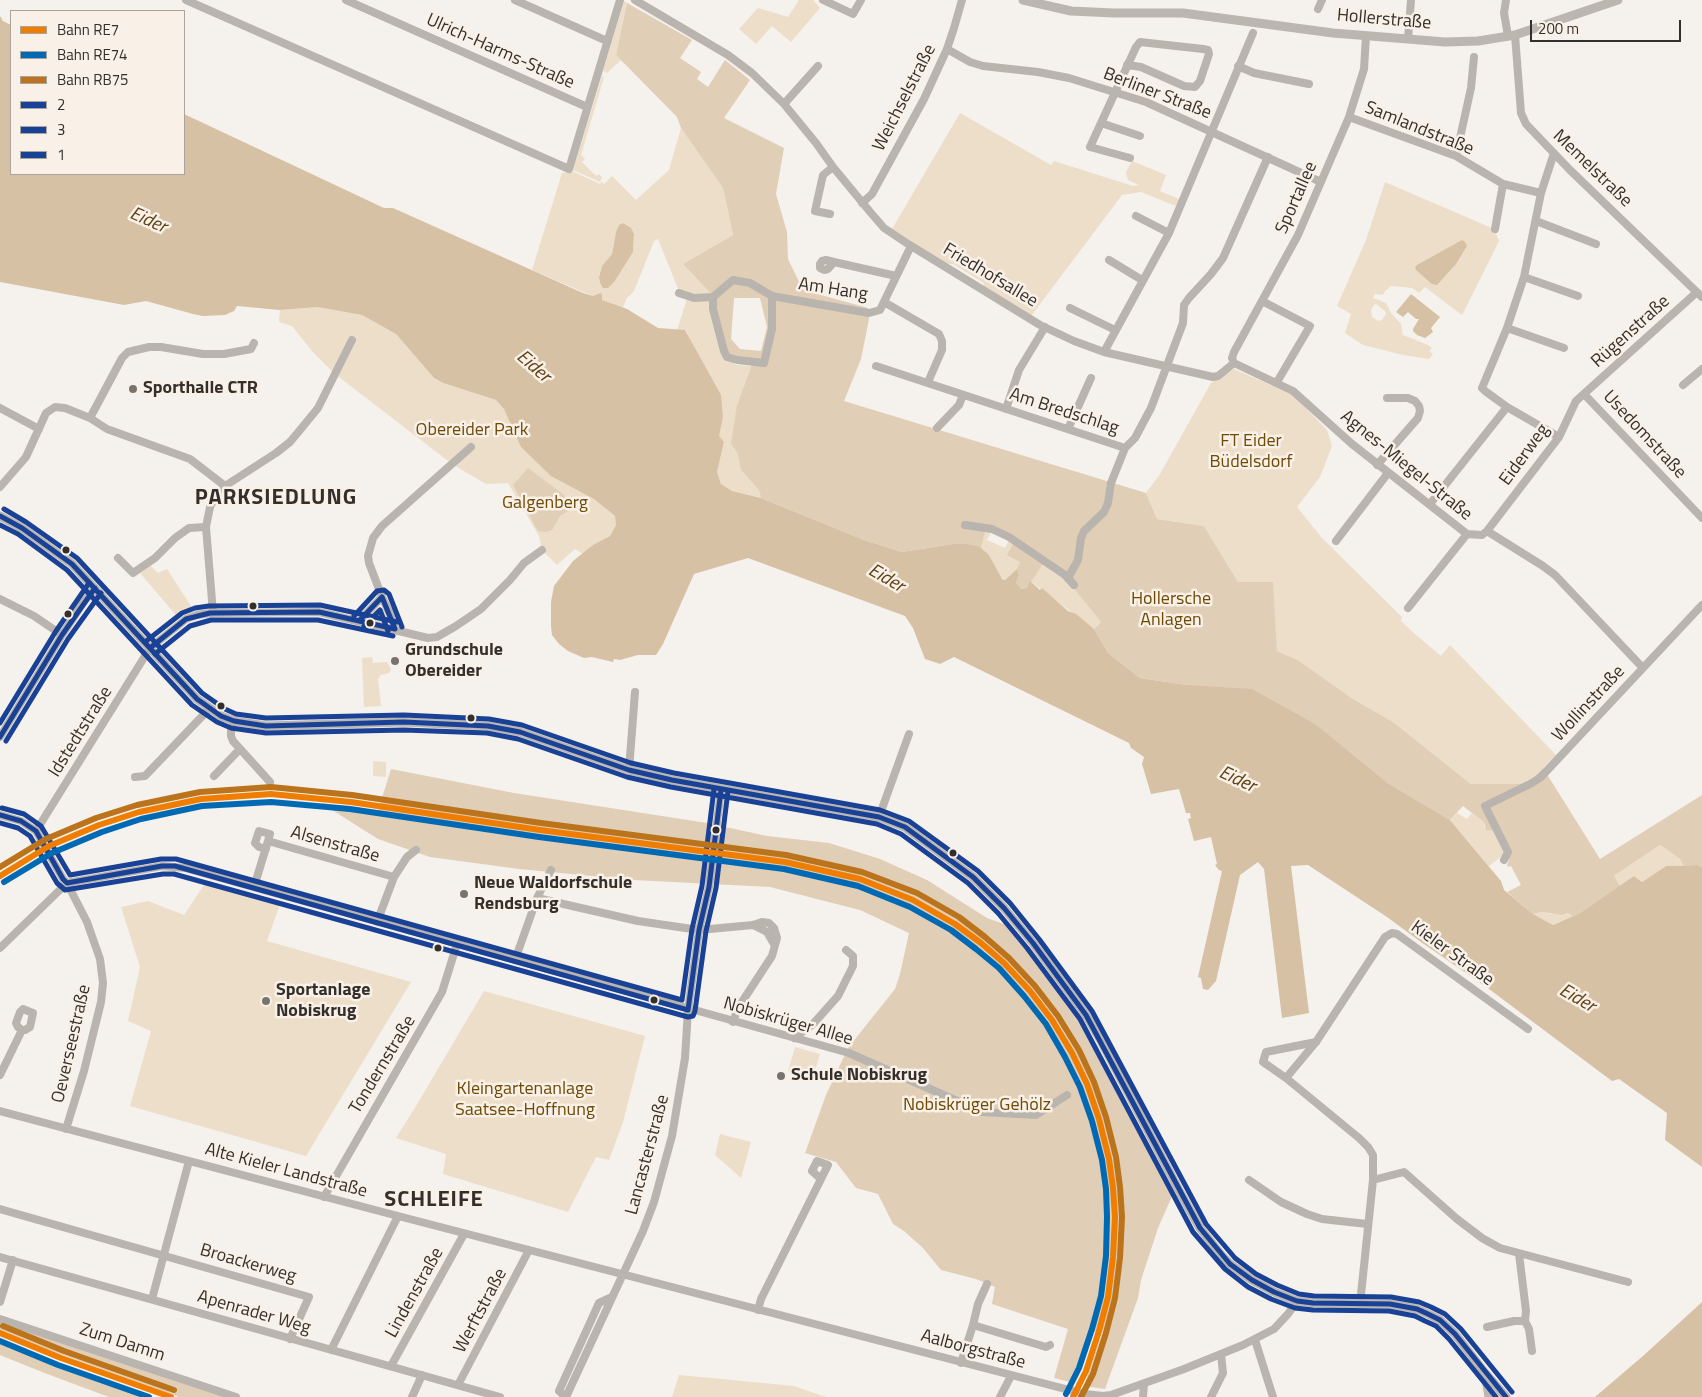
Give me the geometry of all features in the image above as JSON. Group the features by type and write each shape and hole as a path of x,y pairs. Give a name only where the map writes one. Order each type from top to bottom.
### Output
{"main road":[{"name":"Hollerstraße","path":"1023,0 1071,11 1184,13 1366,36 1445,42 1478,41 1511,36 1618,0"},
{"path":"0,516 22,528 72,564 181,683 210,708 234,721 266,726 404,722 488,726 520,732 629,770 720,790 878,817 905,828 973,877 1004,908 1033,943 1086,1015 1200,1228 1222,1256 1252,1280 1280,1295 1297,1301 1403,1306 1440,1320 1459,1338 1506,1397"},
{"path":"1485,1373 1489,1397"}],"street":[{"path":"186,0 569,169 620,0"},
{"path":"206,9 210,0"},
{"name":"Ulrich-Harms-Straße","path":"346,0 587,107"},
{"path":"516,0 607,41"},
{"name":"Friedhofsallee","path":"635,0 728,55 752,73 784,104 884,228 911,246 1045,327 1074,341 1104,352 1166,368 1213,377 1223,373 1234,363"},
{"path":"823,0 853,14 861,0"},
{"name":"Weichselstraße","path":"862,203 872,194 924,99 947,49 962,0"},
{"path":"1318,9 1322,0"},
{"path":"1408,40 1411,0"},
{"name":"Memelstraße","path":"1506,0 1504,13 1511,36 1521,113 1531,131 1700,295"},
{"path":"1104,352 1169,233 1253,33"},
{"name":"Sportallee","path":"1234,363 1232,358 1234,352 1298,235 1349,117 1364,69 1366,36"},
{"path":"1128,65 1141,67 1184,86 1195,87 1200,81 1209,54 1208,50 1140,42 1136,47 1090,147 1130,158"},
{"name":"Berliner Straße","path":"947,49 970,62 984,66 1069,78 1146,102 1321,182"},
{"path":"1456,156 1471,88 1474,57"},
{"path":"784,104 818,66"},
{"path":"1238,66 1254,73 1309,84"},
{"name":"Samlandstraße","path":"1349,117 1456,156 1503,184 1541,193"},
{"path":"1101,123 1140,136"},
{"path":"1554,153 1541,193 1524,277 1507,328 1482,388 1507,407 1559,437"},
{"name":"Am Bredschlag","path":"876,366 1125,448 1134,438 1151,408 1183,323 1184,305 1212,274 1222,258 1268,157"},
{"path":"830,214 815,211 823,175 833,167"},
{"path":"1495,229 1503,184"},
{"path":"1136,216 1169,233"},
{"path":"1536,221 1596,244"},
{"name":"Am Hang","path":"772,296 869,313 880,310 911,246"},
{"path":"1109,260 1142,280"},
{"path":"834,262 896,276"},
{"path":"1524,277 1578,296"},
{"path":"679,293 694,298 713,296 733,280 750,283 772,296 772,330 764,362 737,360 727,357 713,309 713,296"},
{"name":"Rügenstraße","path":"1584,394 1700,295"},
{"path":"884,302 939,334 942,341 942,350 928,382"},
{"path":"1262,302 1310,326 1277,382"},
{"path":"1070,308 1115,330"},
{"path":"1006,409 1019,370 1045,327"},
{"path":"1507,328 1564,348"},
{"path":"212,613 206,527 210,507 216,495 225,486 263,463 290,442 318,408 352,340"},
{"path":"90,418 122,358 128,352 155,347 203,354 224,354 251,349 254,343"},
{"name":"Agnes-Miegel-Straße","path":"1234,363 1237,366 1277,382 1292,391 1377,465 1467,534 1482,535 1487,531 1543,566 1555,575 1643,668"},
{"path":"1683,385 1702,369"},
{"path":"1068,429 1091,378"},
{"name":"Eiderweg","path":"1487,531 1559,437 1576,401 1584,394"},
{"name":"Usedomstraße","path":"1584,394 1702,518"},
{"path":"938,428 959,405 963,395"},
{"path":"1377,465 1418,418 1420,411 1415,401 1408,398 1387,398"},
{"path":"0,487 26,457 46,413 55,407 65,408 90,418 107,429 190,458 225,486"},
{"path":"1430,504 1507,407"},
{"path":"0,408 39,429"},
{"path":"396,629 369,563 369,549 373,538 382,526 471,447"},
{"path":"1068,578 1078,560 1080,538 1084,530 1104,512 1108,503 1111,483 1125,448"},
{"path":"1336,541 1388,473"},
{"path":"965,525 992,529 1009,537 1074,584"},
{"path":"118,558 133,573 155,558 175,538 189,528 206,527"},
{"path":"1408,608 1467,534"},
{"name":"Idstedtstraße","path":"36,830 150,648 186,619 196,615 212,613 319,612 428,638 441,635 481,609 524,563 542,550"},
{"path":"0,737 62,635 95,588"},
{"path":"360,621 382,597"},
{"path":"0,599 34,616 62,635"},
{"name":"Wollinstraße","path":"1504,860 1508,852 1485,806 1532,783 1540,777 1702,605"},
{"path":"629,770 634,692"},
{"path":"135,778 145,776 210,708"},
{"path":"234,721 231,736 240,749 270,782"},
{"path":"878,817 908,734"},
{"path":"214,776 240,749"},
{"name":"Lancasterstraße","path":"566,1397 643,1231 654,1202 672,1136 685,1058 688,1010 700,930 709,887 720,790"},
{"path":"0,815 20,821 36,830 67,883 0,948"},
{"name":"Alsenstraße","path":"254,887 267,845 394,877"},
{"name":"Alsenstraße","path":"378,922 394,877 407,857 416,850"},
{"name":"Nobiskrüger Allee","path":"67,883 162,866 175,866 688,1010 849,1053 982,1112 1036,1115 1067,1095"},
{"path":"515,960 538,898 551,870"},
{"name":"Oeverseestraße","path":"66,1129 95,1030 101,1002 102,983 100,959 95,940 67,883"},
{"path":"538,898 638,922 700,930 753,925 767,932 774,944 772,956 738,1008 733,1022"},
{"name":"Kieler Straße","path":"1286,1078 1316,1042 1385,937 1392,933 1397,934 1528,1029"},
{"name":"Tondernstraße","path":"324,1197 442,992 457,944"},
{"path":"794,1038 813,1024 838,996 853,966 853,956 846,950"},
{"path":"0,1075 22,1030"},
{"path":"1316,1042 1266,1052 1263,1062 1286,1078 1359,1138 1373,1155 1373,1180 1360,1304"},
{"name":"Alte Kieler Landstraße","path":"0,1111 623,1275"},
{"path":"152,1299 189,1161"},
{"path":"1373,1180 1404,1172 1457,1219 1482,1238 1500,1248 1628,1282"},
{"path":"758,1310 761,1299 821,1179"},
{"path":"1249,1180 1281,1202 1307,1214 1322,1219 1368,1224"},
{"name":"Broackerweg","path":"0,1209 309,1297 290,1338"},
{"path":"331,1350 398,1216"},
{"name":"Lindenstraße","path":"391,1366 464,1234"},
{"name":"Werftstraße","path":"458,1385 530,1250"},
{"path":"1520,1254 1526,1321 1532,1351"},
{"name":"Apenrader Weg","path":"0,1257 458,1385 473,1394 500,1397"},
{"path":"0,1302 13,1260"},
{"name":"Aalborgstraße","path":"623,1275 1064,1390 1102,1397 1144,1384 1255,1340 1274,1329 1297,1301"},
{"path":"961,1363 978,1304 987,1284"},
{"name":"Zum Damm","path":"0,1319 236,1397"},
{"path":"1487,1327 1514,1321 1526,1321"},
{"path":"973,1325 1046,1347 1050,1345"},
{"path":"1255,1340 1273,1397"},
{"path":"1211,1397 1223,1373 1221,1354"},
{"path":"412,1397 422,1375"},
{"path":"1000,1397 1011,1376"},
{"path":"1143,1397 1144,1384"}],"green space":[{"path":"799,0 813,0 820,8 791,42 772,26 756,44 739,29 758,8 788,17"},
{"path":"624,1 627,3 616,55 621,60 607,73 603,71"},
{"name":"Hollersche Anlagen","path":"627,3 692,40 680,58 701,72 697,79 708,87 725,60 750,80 724,118 784,148 776,194 787,232 788,259 803,290 868,308 869,319 861,359 844,401 1146,493 1157,519 1204,526 1238,582 1273,582 1277,651 1298,660 1353,699 1393,722 1471,784 1521,784 1531,780 1543,768 1600,859 1702,795 1702,867 1683,865 1680,859 1660,845 1614,876 1620,886 1580,913 1573,916 1567,913 1562,915 1542,912 1533,914 1507,892 1521,885 1511,866 1508,867 1507,865 1509,860 1494,831 1486,830 1484,822 1463,806 1450,820 1386,782 1187,685 1140,678 1108,653 1094,629 1101,622 1075,588 1044,562 1027,588 1021,589 1017,586 1016,583 1019,575 1017,569 1020,562 1007,555 1015,540 986,528 981,548 953,544 902,552 864,540 761,498 759,490 741,470 737,452 731,444 737,405 753,361 727,356 711,294 683,264 733,235 723,188 681,128 677,117 616,55","holes":["734,298 760,298 767,327 761,351 740,349 731,339"]},
{"path":"602,76 604,77 581,155 585,159 582,162 596,176 599,174 602,177 600,182 573,170"},
{"path":"960,113 1051,165 1054,161 1133,186 1139,185 1128,180 1126,172 1132,161 1166,175 1160,191 1179,199 1176,206 1141,192 1122,195 1031,316 983,286 984,283 953,264 947,264 892,229"},
{"path":"681,128 723,188 733,235 683,264 711,294 694,297 679,291 658,239 654,241 634,291 627,298 622,309 602,300 602,294 600,293 593,296 532,270 562,173 572,171 600,184 602,182 604,184 612,176 636,200 669,170","holes":["623,223 634,234 633,252 600,283 599,276 602,266 612,254 619,225"]},
{"path":"1385,182 1494,229 1499,241 1462,315 1425,287 1419,293 1412,288 1391,286 1383,295 1375,294 1373,298 1386,303 1391,313 1401,324 1403,335 1432,348 1429,351 1433,354 1429,359 1363,345 1345,333 1351,314 1337,306 1366,240","holes":["1376,304 1386,314 1382,320 1378,321 1372,317 1371,310"]},
{"path":"712,298 726,357 736,365 751,366 737,405 737,452 741,470 759,490 761,498 732,491 721,484 717,472 724,442 718,436 723,417 686,330 677,330 687,299"},
{"name":"Obereider Park","path":"317,307 362,315 396,334 434,378 443,383 496,400 580,490 615,516 616,525 610,536 593,545 583,554 575,549 557,565 542,550 539,536 508,483 486,484 452,464 335,374 312,351 292,326 279,322 280,310"},
{"name":"FT Eider Büdelsdorf","path":"1234,369 1289,393 1327,430 1332,446 1320,477 1297,507 1322,538 1402,617 1401,621 1441,656 1450,645 1556,755 1531,780 1521,784 1471,784 1393,722 1353,699 1298,660 1277,651 1272,582 1238,582 1204,526 1157,519 1146,493 1160,474 1211,383"},
{"name":"Galgenberg","path":"528,468 564,495 569,507 567,512 560,516 552,530 546,532 538,531 513,485"},
{"path":"985,531 991,532 987,540 1005,548 1009,540 1013,542 1020,562 1017,569 1005,580 1000,577 989,555 981,548"},
{"path":"1044,562 1076,587 1074,589 1101,622 1094,629 1030,581"},
{"path":"151,566 158,573 167,569 193,609 176,615 140,573"},
{"path":"380,608 386,610 388,616 386,622 380,624 374,622 372,616 374,610"},
{"path":"372,657 373,663 387,662 391,669 389,673 381,675 378,679 381,706 364,707 362,658"},
{"path":"373,761 386,762 386,777 373,776"},
{"name":"Nobiskrüger Gehölz","path":"391,769 514,793 707,823 767,836 829,843 880,859 927,880 987,918 1012,927 1084,1023 1173,1194 1158,1228 1141,1280 1138,1298 1105,1389 1084,1386 1102,1333 1092,1332 1086,1354 1074,1383 1054,1378 1068,1329 992,1304 995,1287 976,1279 941,1270 923,1248 893,1224 878,1194 856,1188 836,1162 805,1153 826,1095 848,1048 895,989 909,933 860,910 770,887 634,880 519,869 430,857 378,839 321,803 378,811"},
{"path":"1457,813 1467,819 1472,813 1484,822 1484,827 1494,831 1504,849 1502,856 1489,866 1450,820"},
{"path":"1660,845 1680,859 1683,865 1666,866 1642,882 1634,876 1620,886 1613,877"},
{"name":"Sportanlage Nobiskrug","path":"206,882 280,904 267,941 411,982 306,1156 130,1106 151,1031 128,1021 140,967 121,907 148,901 184,915"},
{"path":"1542,912 1551,914 1567,913 1573,916 1553,925 1533,914"},
{"name":"Kleingartenanlage Saatsee-Hoffnung","path":"484,991 645,1036 623,1122 609,1160 596,1157 568,1212 443,1174 446,1154 396,1138"},
{"path":"795,1047 820,1054 813,1078 788,1071"},
{"path":"720,1134 751,1142 741,1178 715,1155"},
{"path":"0,1321 226,1397 179,1397 16,1338 0,1331"},
{"path":"0,1343 145,1397 109,1397 0,1355"},
{"path":"679,1375 794,1386 826,1397 672,1397"}],"water":[{"name":"Eider","path":"0,16 3,21 10,24 10,175 185,175 185,114 384,208 393,208 583,293 593,296 600,293 602,294 602,300 627,309 658,328 685,330 721,395 723,417 719,436 724,442 717,472 721,484 732,491 761,498 864,540 902,552 953,544 967,544 980,547 989,555 1002,579 1005,580 1017,569 1019,575 1016,583 1021,589 1027,588 1030,581 1040,590 1042,588 1068,611 1076,614 1094,629 1108,653 1140,678 1187,685 1252,689 1315,724 1386,782 1450,820 1501,881 1504,890 1533,914 1553,925 1580,913 1634,876 1642,882 1666,866 1697,865 1702,867 1702,1167 1665,1140 1667,1113 1619,1079 1612,1081 1485,986 1387,917 1308,865 1291,866 1309,1013 1282,1018 1264,869 1258,862 1240,875 1216,981 1208,990 1203,989 1201,978 1198,977 1222,871 1215,865 1217,864 1211,837 1194,841 1188,819 1191,818 1190,813 1186,813 1179,789 1151,794 1142,764 1144,757 1131,748 1129,743 954,657 940,664 925,659 913,628 905,616 748,558 694,574 663,644 656,655 638,655 620,660 614,659 613,662 592,657 584,658 568,651 552,635 551,602 554,586 573,561 593,545 610,536 616,525 615,516 594,499 551,476 521,447 504,409 496,400 443,383 434,378 396,334 362,315 317,307 280,310 237,306 234,311 225,315 203,316 146,301 124,305 0,282"},
{"path":"623,223 631,228 634,234 633,252 614,282 608,288 603,288 599,277 602,266 612,254 616,232 619,225"},
{"path":"1462,240 1467,246 1456,264 1437,285 1432,284 1416,270 1415,267 1417,265"},
{"path":"1411,294 1440,317 1431,328 1433,332 1425,338 1413,331 1419,319 1416,319 1408,312 1403,317 1396,312"},
{"path":"1702,1302 1702,1397 1595,1397 1643,1356"}],"rail line":[{"name":"RB75","path":"0,867 46,839 96,818 137,805 200,792 271,787 352,795 541,823 786,855 862,872 917,893 959,917 985,937 1009,958 1035,986 1058,1016 1079,1050 1094,1082 1106,1117 1116,1157 1120,1187 1122,1217 1120,1258 1115,1298 1106,1333 1093,1374 1081,1397"},
{"name":"RE7","path":"0,876 49,846 99,825 139,812 201,799 271,794 351,802 540,830 785,862 860,879 913,900 955,924 981,943 1004,963 1030,991 1052,1020 1072,1053 1087,1084 1099,1119 1109,1159 1113,1188 1115,1217 1113,1257 1108,1297 1099,1331 1086,1371 1073,1397"},
{"name":"RE74","path":"4,882 52,853 102,832 141,819 202,806 271,802 350,809 539,837 784,869 858,886 910,907 951,930 976,949 999,968 1024,996 1046,1024 1065,1057 1080,1087 1092,1121 1102,1160 1106,1189 1106,1256 1101,1296 1092,1329 1079,1368 1066,1394"},
{"name":"RB75","path":"3,1326 64,1351 174,1390"},
{"name":"RE7","path":"0,1333 61,1358 171,1397"},
{"name":"RE74","path":"0,1341 58,1365 149,1397"}],"transit line":[{"name":"1","path":"4,509 77,558 202,693 225,709 236,714 266,718 404,715 489,719 522,725 631,763 674,773 880,810 909,821 978,871 1010,903 1039,939 1092,1011 1206,1224 1235,1258 1256,1274 1299,1294 1314,1296 1391,1297 1419,1302 1431,1307 1445,1314 1461,1329 1512,1392"},
{"name":"2","path":"0,516 22,528 72,564 197,699 221,716 234,721 266,726 404,722 488,726 520,732 629,770 672,780 879,817 905,827 973,877 1004,908 1033,943 1086,1015 1200,1228 1230,1264 1252,1280 1274,1292 1297,1301 1390,1304 1417,1309 1428,1314 1440,1320 1455,1334 1506,1397"},
{"name":"3","path":"0,525 18,534 67,570 192,705 217,722 231,728 266,733 404,730 487,733 518,739 627,777 671,787 877,824 901,834 968,883 998,913 1027,948 1080,1019 1193,1232 1225,1269 1248,1287 1271,1299 1295,1308 1389,1311 1415,1316 1436,1326 1449,1339 1496,1397"},
{"name":"1","path":"0,723 56,631 89,583"},
{"name":"2","path":"0,737 62,635 95,588"},
{"name":"1","path":"354,616 377,591 384,590 389,594 402,627"},
{"name":"3","path":"6,741 68,639 101,593"},
{"name":"2","path":"359,621 382,597 395,629"},
{"name":"1","path":"145,642 182,613 195,608 209,606 320,605 397,622"},
{"name":"3","path":"364,626 380,610 388,631"},
{"name":"2","path":"150,648 186,619 210,613 319,612 395,629"},
{"name":"3","path":"155,654 190,626 211,620 318,620 393,636"},
{"name":"1","path":"2,808 24,814 41,826 70,875 161,859 176,859 682,1000 692,929 702,886 714,789"},
{"name":"2","path":"0,815 21,821 36,831 67,883 162,866 175,866 688,1010 699,930 709,887 721,790"},
{"name":"3","path":"0,823 18,828 30,836 57,883 65,890 163,874 174,874 688,1017 693,1016 695,1011 706,931 716,888 728,791"}],"place":[{"name":"Sporthalle CTR","path":"133,389"},
{"name":"Grundschule Obereider","path":"395,661"},
{"name":"Neue Waldorfschule Rendsburg","path":"464,894"},
{"name":"Sportanlage Nobiskrug","path":"266,1001"},
{"name":"Schule Nobiskrug","path":"781,1076"}],"district":[{"name":"PARKSIEDLUNG","path":"276,499"},
{"name":"SCHLEIFE","path":"434,1201"}]}
